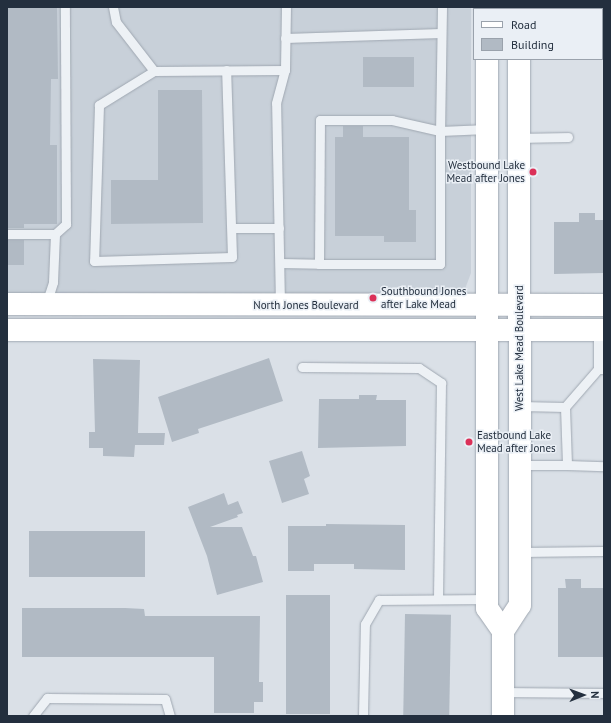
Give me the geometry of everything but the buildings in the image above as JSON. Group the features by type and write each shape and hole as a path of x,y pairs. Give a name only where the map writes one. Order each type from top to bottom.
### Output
{"main road":[{"path":"487,60 487,608 503,631 503,716"},
{"name":"West Lake Mead Boulevard","path":"503,631 520,605 519,60"},
{"name":"North Jones Boulevard","path":"7,304 604,305"},
{"path":"7,318 19,316 46,304"},
{"path":"16,330 42,316 105,314 121,311 132,305"},
{"path":"16,330 601,330"}],"lane":[{"path":"7,234 55,234 66,224 65,7"},
{"path":"113,7 116,22 154,71"},
{"path":"280,305 276,103 285,70 286,7"},
{"path":"280,263 440,264 442,7"},
{"path":"285,38 442,33"},
{"path":"226,70 232,257 94,261 99,105 154,71 226,70 285,70"},
{"path":"318,264 320,120 392,120 440,131 487,129"},
{"path":"519,138 568,137"},
{"path":"232,228 279,228"},
{"path":"46,304 53,282 55,234"},
{"path":"567,465 565,407 601,369 601,330"},
{"path":"302,367 419,368 441,383 438,600"},
{"path":"520,406 565,407"},
{"path":"520,465 604,466"},
{"path":"520,552 604,551"},
{"path":"363,716 365,624 379,600 487,599"},
{"path":"503,692 604,693"},
{"path":"33,716 47,698 55,698 165,699 170,716"}],"shaded area":[{"path":"7,7 471,7 471,273 465,289 460,294 7,293"}],"place":[{"name":"Westbound Lake Mead after Jones","path":"533,172"},
{"name":"Southbound Jones after Lake Mead","path":"373,298"},
{"name":"Eastbound Lake Mead after Jones","path":"469,442"}]}
